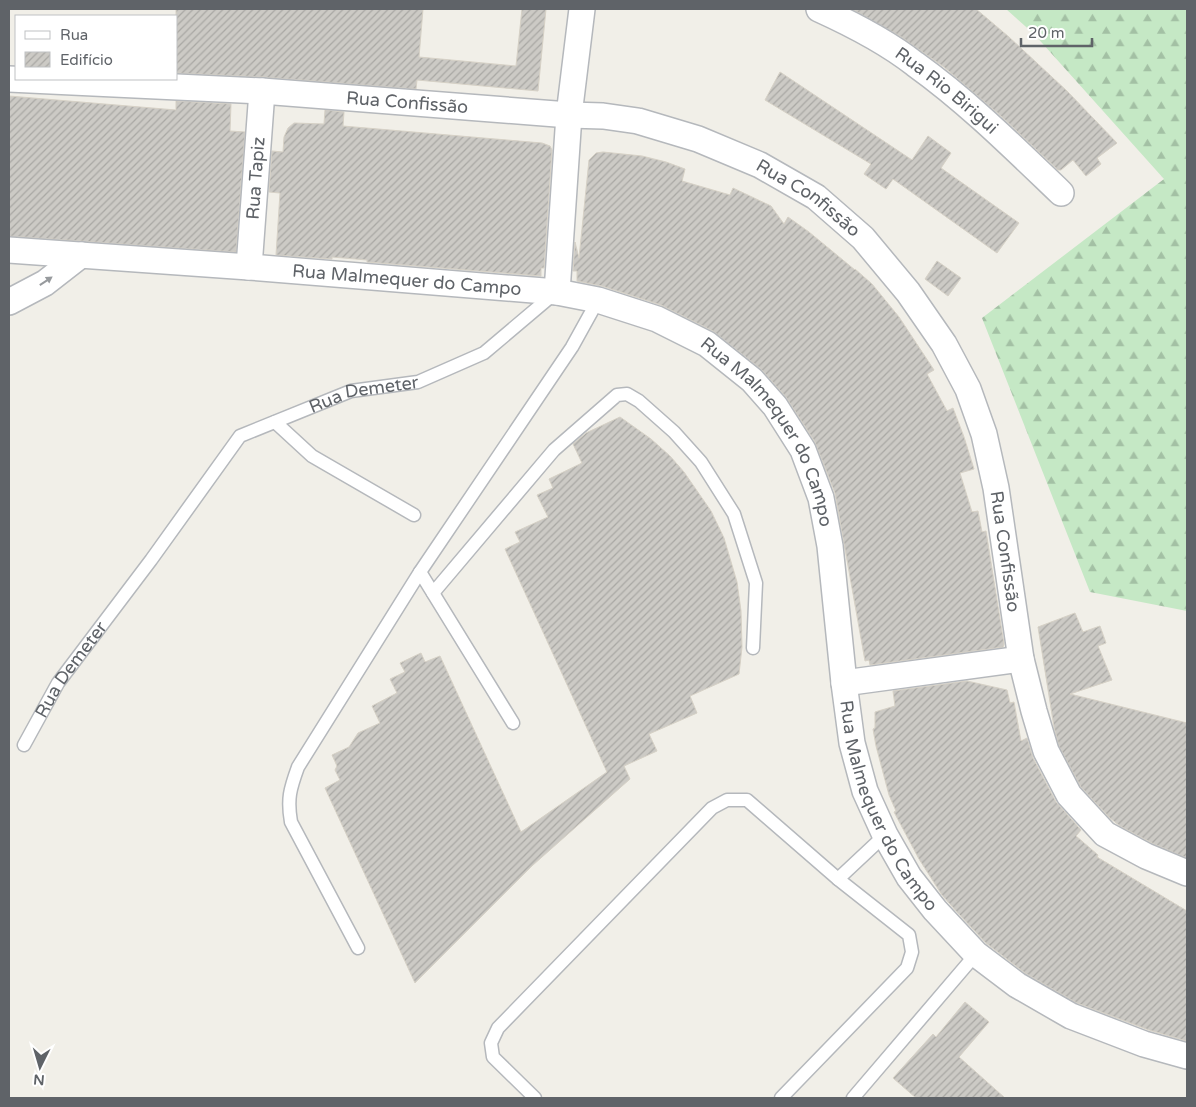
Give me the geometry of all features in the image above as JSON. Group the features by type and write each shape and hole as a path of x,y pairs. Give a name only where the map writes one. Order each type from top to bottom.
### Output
{"street":[{"path":"557,292 569,116 582,9"},
{"name":"Rua Rio Birigui","path":"819,9 849,23 914,63 975,112 1061,193"},
{"name":"Rua Confissão","path":"30,80 262,91 569,116 603,116 638,121 698,138 760,165 816,197 863,238 908,292 944,344 968,389 984,434 996,488 1021,659 1046,751 1069,794 1105,834 1146,856 1187,873"},
{"name":"Rua Tapiz","path":"249,267 262,91"},
{"name":"Rua Malmequer do Campo","path":"9,250 557,292 598,300 657,318 707,344 752,380 775,406 803,450 820,498 830,546 852,743 865,791 885,836 909,877 934,910 976,954 1017,985 1071,1016 1144,1044 1187,1056"},
{"path":"9,302 45,283 81,255"},
{"path":"844,683 1021,659"}],"lane":[{"name":"Rua Demeter","path":"24,745 58,683 151,560 240,436 351,391 418,382 484,353 557,292"},
{"path":"358,948 291,822 288,803 291,785 298,767 420,572 572,347 598,300"},
{"path":"433,594 554,450 617,395 627,394 639,401 674,432 695,456 734,514 756,583 753,648"},
{"path":"275,422 312,456 414,515"},
{"path":"420,572 513,723"},
{"path":"535,1098 493,1057 491,1043 498,1028 712,808 728,800 747,800 838,879 909,935 912,952 907,968 781,1098"},
{"path":"838,879 885,836"},
{"path":"853,1098 976,954"}],"green space":[{"path":"1006,9 1187,9 1187,611 1090,592 982,318 1164,179 1034,34"}],"building":[{"path":"176,9 423,9 419,57 516,66 522,9 546,9 538,91 417,80 416,89 263,77 178,73 178,15 176,15"},
{"path":"852,9 976,9 1067,91 1117,143 1097,158 1101,164 1086,176 1073,160 1061,170 1058,170 1000,115 944,67 900,36"},
{"path":"780,72 912,160 928,136 951,153 941,168 1019,223 997,253 893,179 886,189 864,174 871,164 765,100"},
{"path":"9,96 176,110 176,101 231,104 230,131 245,132 236,252 9,236"},
{"path":"325,110 344,112 343,126 542,143 550,146 552,150 544,268 541,268 541,276 367,262 367,260 332,257 332,259 276,255 280,193 269,192 272,151 283,152 284,137 288,128 294,123 324,124"},
{"path":"596,153 642,156 666,162 685,169 682,181 730,195 733,188 771,206 784,224 788,217 855,269 872,284 899,317 934,370 927,374 947,411 953,408 964,437 974,469 960,473 972,512 978,511 982,532 986,531 1003,647 870,665 869,660 865,661 835,493 815,442 786,397 761,369 713,331 661,305 602,286 577,281 577,271 573,271 575,242 579,258 589,160"},
{"path":"937,261 961,278 948,296 925,279"},
{"path":"620,417 651,439 684,472 711,511 724,538 737,582 741,611 742,647 739,674 690,696 697,713 649,734 657,751 624,766 630,779 533,865 415,983 325,788 340,780 335,770 337,766 332,755 349,747 358,733 380,723 372,706 397,693 390,679 405,672 400,663 421,653 425,662 440,656 521,832 607,772 505,549 520,542 515,532 548,517 537,495 553,488 549,479 582,463 573,444 586,433"},
{"path":"1075,613 1083,632 1100,626 1106,643 1098,646 1112,680 1070,694 1187,723 1187,858 1152,843 1120,826 1110,818 1081,787 1059,746 1054,727 1038,627"},
{"path":"967,681 1007,690 1010,703 1014,702 1021,741 1027,738 1033,758 1056,802 1081,830 1076,836 1098,855 1097,857 1187,911 1187,1041 1149,1030 1077,1003 1025,973 986,943 957,912 942,895 919,859 894,812 896,811 889,795 876,746 873,729 875,728 875,712 895,706 893,691"},
{"path":"965,1002 989,1022 959,1057 1005,1098 916,1098 893,1078 933,1034 936,1037"}]}
